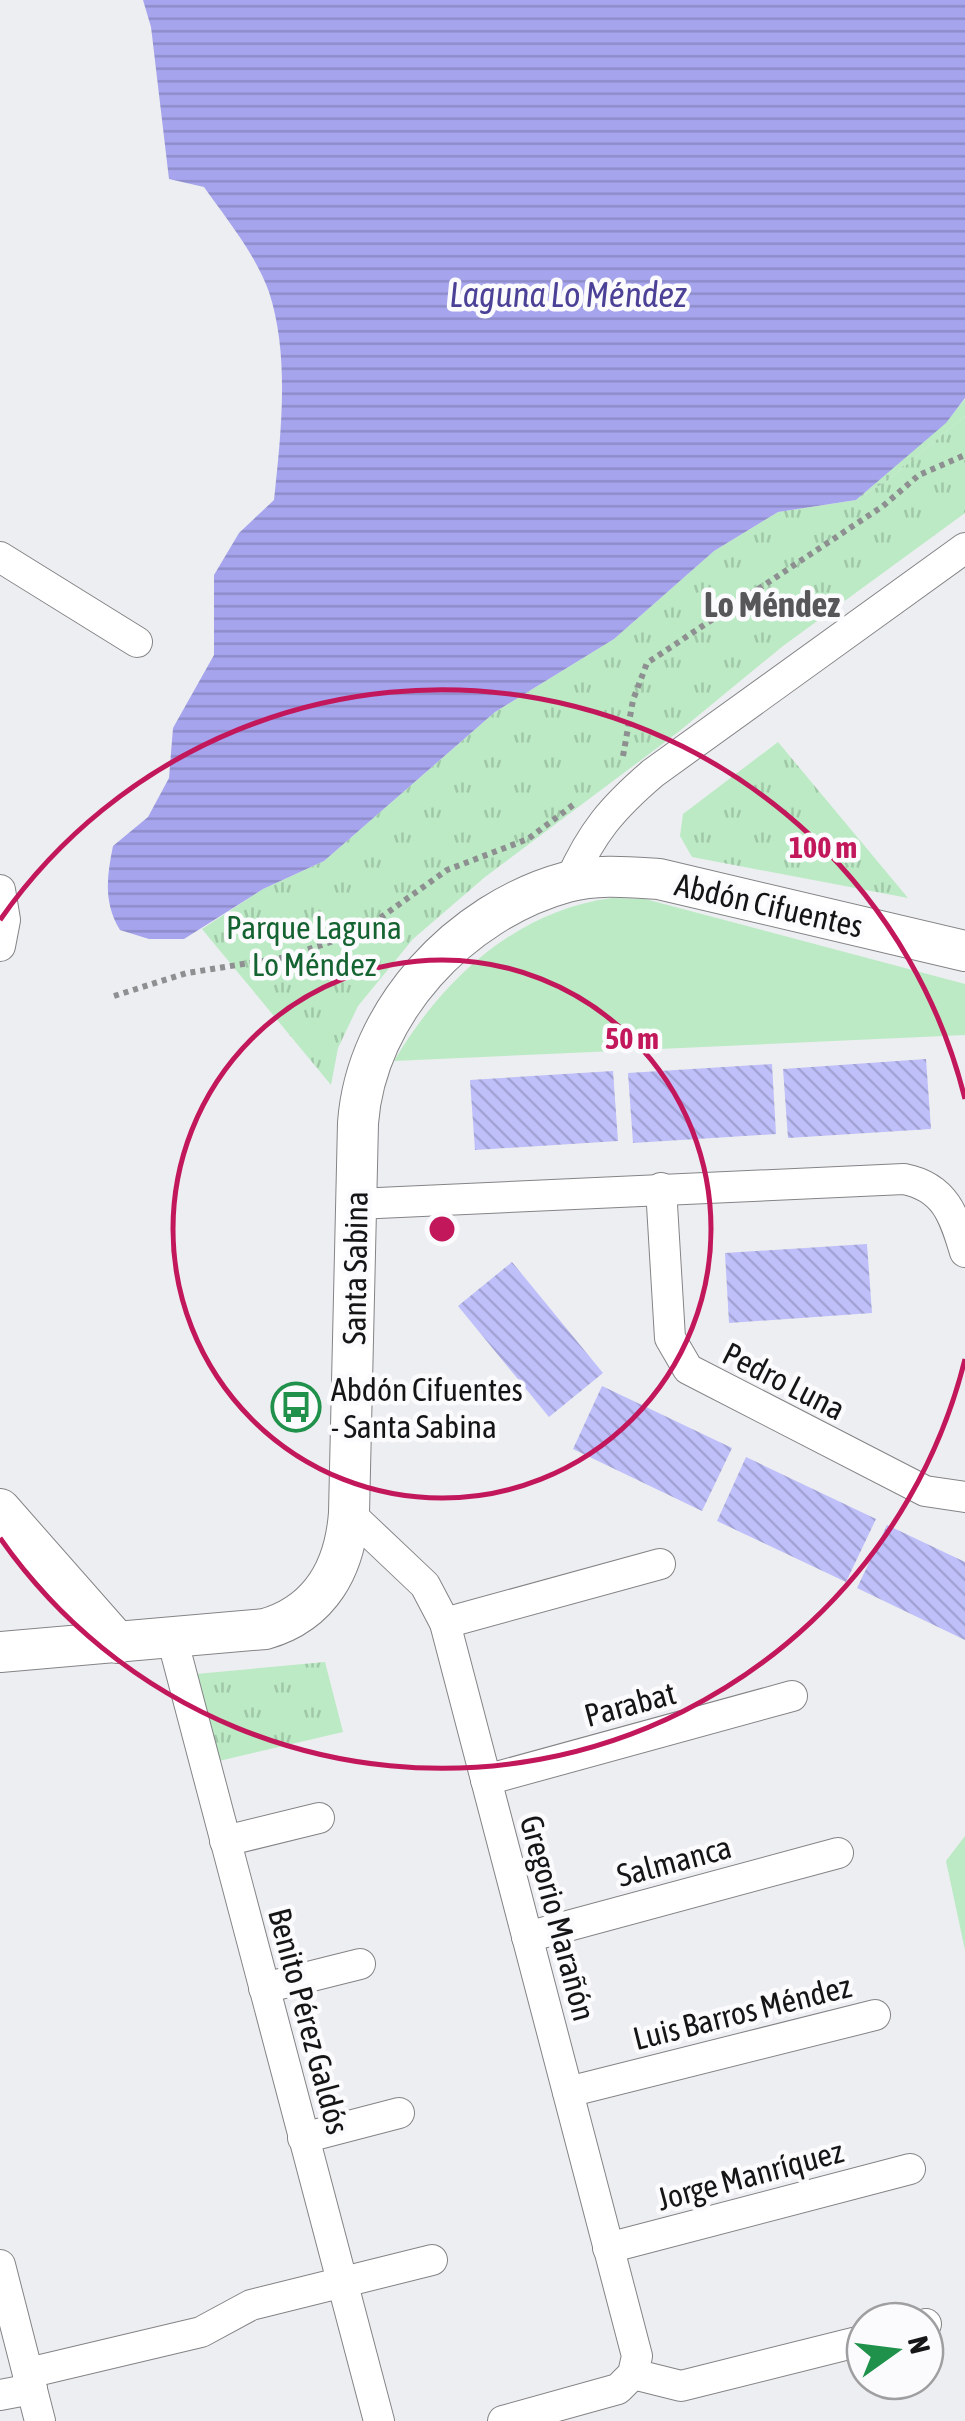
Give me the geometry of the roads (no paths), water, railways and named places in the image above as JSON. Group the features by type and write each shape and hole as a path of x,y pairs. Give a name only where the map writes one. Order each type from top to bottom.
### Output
{"street":[{"path":"570,881 590,836 615,806 653,773 965,548"},
{"path":"0,557 137,642"},
{"name":"Abdón Cifuentes","path":"570,881 626,876 659,879 965,952"},
{"name":"Santa Sabina","path":"0,1652 265,1629 296,1617 336,1573 347,1540 350,1513 360,1102 374,1049 390,1018 433,965 460,941 514,904 570,881"},
{"path":"0,891 5,920 0,946"},
{"path":"356,1204 662,1188 919,1182 946,1201 965,1252"},
{"name":"Pedro Luna","path":"662,1188 670,1338 688,1369 925,1492 965,1497"},
{"path":"0,1509 118,1643"},
{"name":"Gregorio Marañón","path":"350,1513 426,1585 445,1623 636,2356 632,2374"},
{"path":"445,1623 660,1564"},
{"name":"Benito Pérez Galdós","path":"172,1638 379,2421"},
{"name":"Parabat","path":"486,1780 792,1696"},
{"path":"226,1841 320,1818"},
{"name":"Salmanca","path":"527,1937 838,1853"},
{"path":"264,1988 360,1964"},
{"name":"Luis Barros Méndez","path":"568,2092 875,2014"},
{"path":"303,2138 399,2113"},
{"name":"Jorge Manríquez","path":"608,2248 910,2169"},
{"path":"0,2395 30,2381 201,2332 251,2305 432,2260"},
{"path":"0,2265 40,2421"},
{"path":"503,2421 618,2389 632,2374 647,2382 681,2386 845,2345"}],"water":[{"name":"Laguna Lo Méndez","path":"143,0 965,0 965,398 946,423 856,500 778,512 714,551 614,639 495,712 324,861 263,889 184,939 149,939 120,930 109,899 111,857 113,846 148,817 169,778 173,728 214,655 214,575 239,533 274,500 282,369 276,317 249,251 204,187 169,179 151,27"}],"place":[{"name":"Abdón Cifuentes - Santa Sabina","path":"296,1407"}],"district":[{"name":"Lo Méndez","path":"772,604"}],"park label":[{"name":"Parque Laguna Lo Méndez","path":"314,946"}]}
